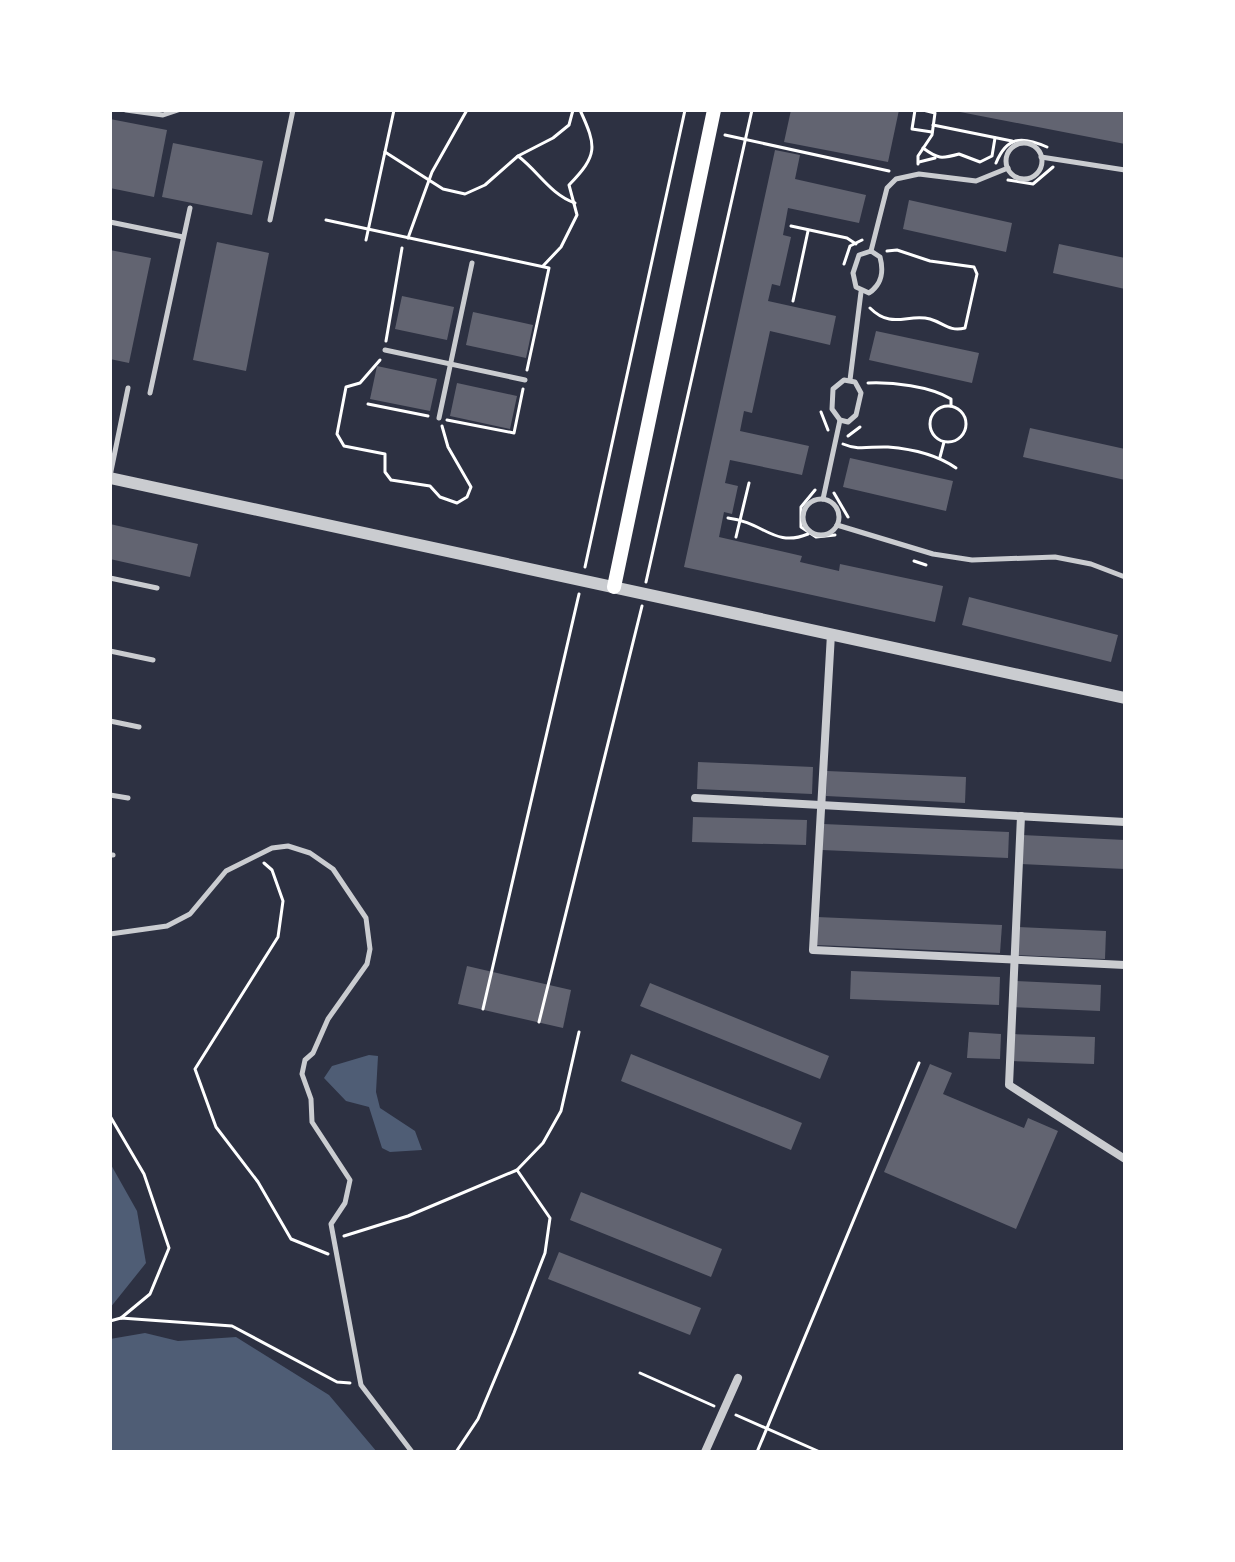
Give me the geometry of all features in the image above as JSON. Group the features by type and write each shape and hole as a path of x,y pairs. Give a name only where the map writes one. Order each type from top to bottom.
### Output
{"main road":[{"path":"614,587 714,110"}],"street":[{"path":"110,477 1125,698"},
{"path":"831,634 813,950 1125,965"},
{"path":"695,798 1125,822"},
{"path":"1021,816 1009,1085 1125,1159"},
{"path":"705,1452 738,1378"}],"lane":[{"path":"126,110 163,115 178,110"},
{"path":"270,220 293,110"},
{"path":"1017,144 1034,146 1041,157 1040,168 1027,178 1018,178 1008,168 1007,157 1017,144"},
{"path":"1041,157 1125,170"},
{"path":"850,380 861,292 853,281 854,261 872,250 887,188 896,179 919,174 976,181 1008,168"},
{"path":"150,393 190,208"},
{"path":"110,222 183,237"},
{"path":"861,292 869,293 881,279 880,257 872,250"},
{"path":"441,418 472,263"},
{"path":"385,350 525,380"},
{"path":"850,380 859,385 860,408 848,422 840,420 832,409 833,389 850,380"},
{"path":"110,477 128,388"},
{"path":"823,499 840,420"},
{"path":"823,499 837,508 837,525"},
{"path":"823,499 808,505 804,522 816,534 824,535 837,525"},
{"path":"837,525 933,554 972,560 1055,557 1091,564 1125,577"},
{"path":"110,578 157,588"},
{"path":"110,651 153,660"},
{"path":"110,721 139,727"},
{"path":"110,795 128,798"},
{"path":"110,934 167,926 190,914 226,871 255,854 288,846 310,853 333,869 366,918 370,949 367,964 328,1019 303,1065 312,1122 350,1180 345,1203 331,1224 361,1385 412,1452"}],"path":[{"path":"366,240 394,110"},
{"path":"408,238 428,181 467,110"},
{"path":"385,152 428,181 465,194 485,185 518,156 553,138 569,125 573,110"},
{"path":"542,267 572,229 577,215 569,185 590,162 594,149 580,110"},
{"path":"483,1009 608,479 685,110"},
{"path":"539,1022 644,594 752,110"},
{"path":"915,110 912,129 932,132"},
{"path":"919,174 918,164 932,132 935,113 923,110"},
{"path":"933,125 1012,141 1027,139 1058,150"},
{"path":"709,132 896,174 885,180"},
{"path":"918,164 959,154 980,162 988,161 995,138"},
{"path":"990,168 1012,141"},
{"path":"923,148 935,158"},
{"path":"518,156 540,175 548,189 575,203"},
{"path":"918,164 928,166"},
{"path":"1000,181 1033,184 1060,164"},
{"path":"791,226 872,250 897,250 930,261 974,267 977,274 965,328 946,328 927,318 898,321 872,306 868,314"},
{"path":"793,301 808,230"},
{"path":"843,273 846,252 866,235"},
{"path":"887,246 890,261"},
{"path":"402,248 385,350 360,383 346,387 337,434 344,446 385,454 385,472 391,480 430,486 440,497 457,503 467,497 471,487 444,436 441,418"},
{"path":"867,391 863,381 890,383 941,394 951,399 951,406"},
{"path":"821,401 822,421 829,436"},
{"path":"951,406 961,410 967,424 961,438 944,442 933,435 930,420 939,408 951,406"},
{"path":"843,450 865,419"},
{"path":"836,441 861,449 890,447 940,457 956,468"},
{"path":"940,457 944,442"},
{"path":"736,537 749,483"},
{"path":"808,534 801,527 801,507 804,499 820,485"},
{"path":"833,485 845,514 861,521"},
{"path":"728,518 740,519 786,540 808,534 842,536"},
{"path":"912,560 926,565"},
{"path":"255,854 272,870 283,901 278,937 195,1069 216,1127 258,1182 291,1239 335,1257"},
{"path":"333,1239 408,1216 517,1170 543,1143 561,1111 579,1032"},
{"path":"757,1452 919,1063"},
{"path":"110,1116 144,1174 169,1248 150,1294 121,1318"},
{"path":"456,1452 487,1399 545,1253 550,1218 517,1170"},
{"path":"110,1321 121,1318 232,1326 337,1382 361,1385"}],"water":[{"path":"369,1055 378,1056 376,1092 380,1108 415,1131 422,1150 390,1152 382,1148 369,1107 346,1101 324,1078 332,1066"},
{"path":"110,1163 137,1211 146,1263 110,1308"},
{"path":"145,1333 178,1341 236,1337 329,1395 377,1452 110,1452 110,1339"}],"building":[{"path":"791,110 899,110 888,162 784,142"},
{"path":"955,111 1125,111 1125,144"},
{"path":"110,119 167,130 154,197 110,188"},
{"path":"173,143 263,161 252,215 162,197"},
{"path":"775,150 800,155 795,179 866,195 859,223 788,208 783,235 791,237 780,286 772,284 768,301 836,316 830,345 770,331 752,413 744,411 740,431 809,446 802,475 730,460 725,483 738,486 732,514 724,512 719,537 802,556 800,562 839,571 840,564 943,586 935,622 684,567"},
{"path":"909,200 1012,223 1006,252 903,229"},
{"path":"217,242 269,253 246,371 193,360"},
{"path":"1059,244 1125,258 1125,289 1053,273"},
{"path":"110,250 151,258 129,363 110,359"},
{"path":"402,296 454,307 447,340 395,329"},
{"path":"473,312 533,325 526,358 466,345"},
{"path":"876,331 979,353 972,383 869,360"},
{"path":"377,366 437,379 430,411 370,399"},
{"path":"457,383 517,396 510,429 450,416"},
{"path":"1030,428 1125,449 1125,480 1023,457"},
{"path":"850,458 953,481 946,511 843,487"},
{"path":"110,524 198,544 190,577 110,559"},
{"path":"969,597 1118,635 1111,662 962,625"},
{"path":"698,762 813,767 812,794 697,789"},
{"path":"827,771 966,777 965,803 826,796"},
{"path":"693,817 807,820 806,845 692,842"},
{"path":"823,824 1009,832 1008,858 822,850"},
{"path":"1022,835 1125,840 1125,869 1021,864"},
{"path":"817,917 1002,925 1000,953 816,945"},
{"path":"1018,927 1106,931 1105,959 1016,955"},
{"path":"467,966 571,990 563,1028 458,1004"},
{"path":"851,971 1000,977 999,1005 850,999"},
{"path":"1014,981 1101,985 1100,1011 1013,1007"},
{"path":"650,983 829,1056 820,1079 640,1006"},
{"path":"969,1032 1001,1034 1000,1059 967,1058"},
{"path":"1012,1034 1095,1037 1094,1064 1011,1061"},
{"path":"631,1054 802,1123 791,1150 621,1081"},
{"path":"930,1064 952,1073 943,1094 1024,1128 1028,1118 1058,1131 1016,1229 884,1172"},
{"path":"581,1192 722,1249 711,1277 570,1220"},
{"path":"559,1252 701,1308 690,1335 548,1279"}]}
